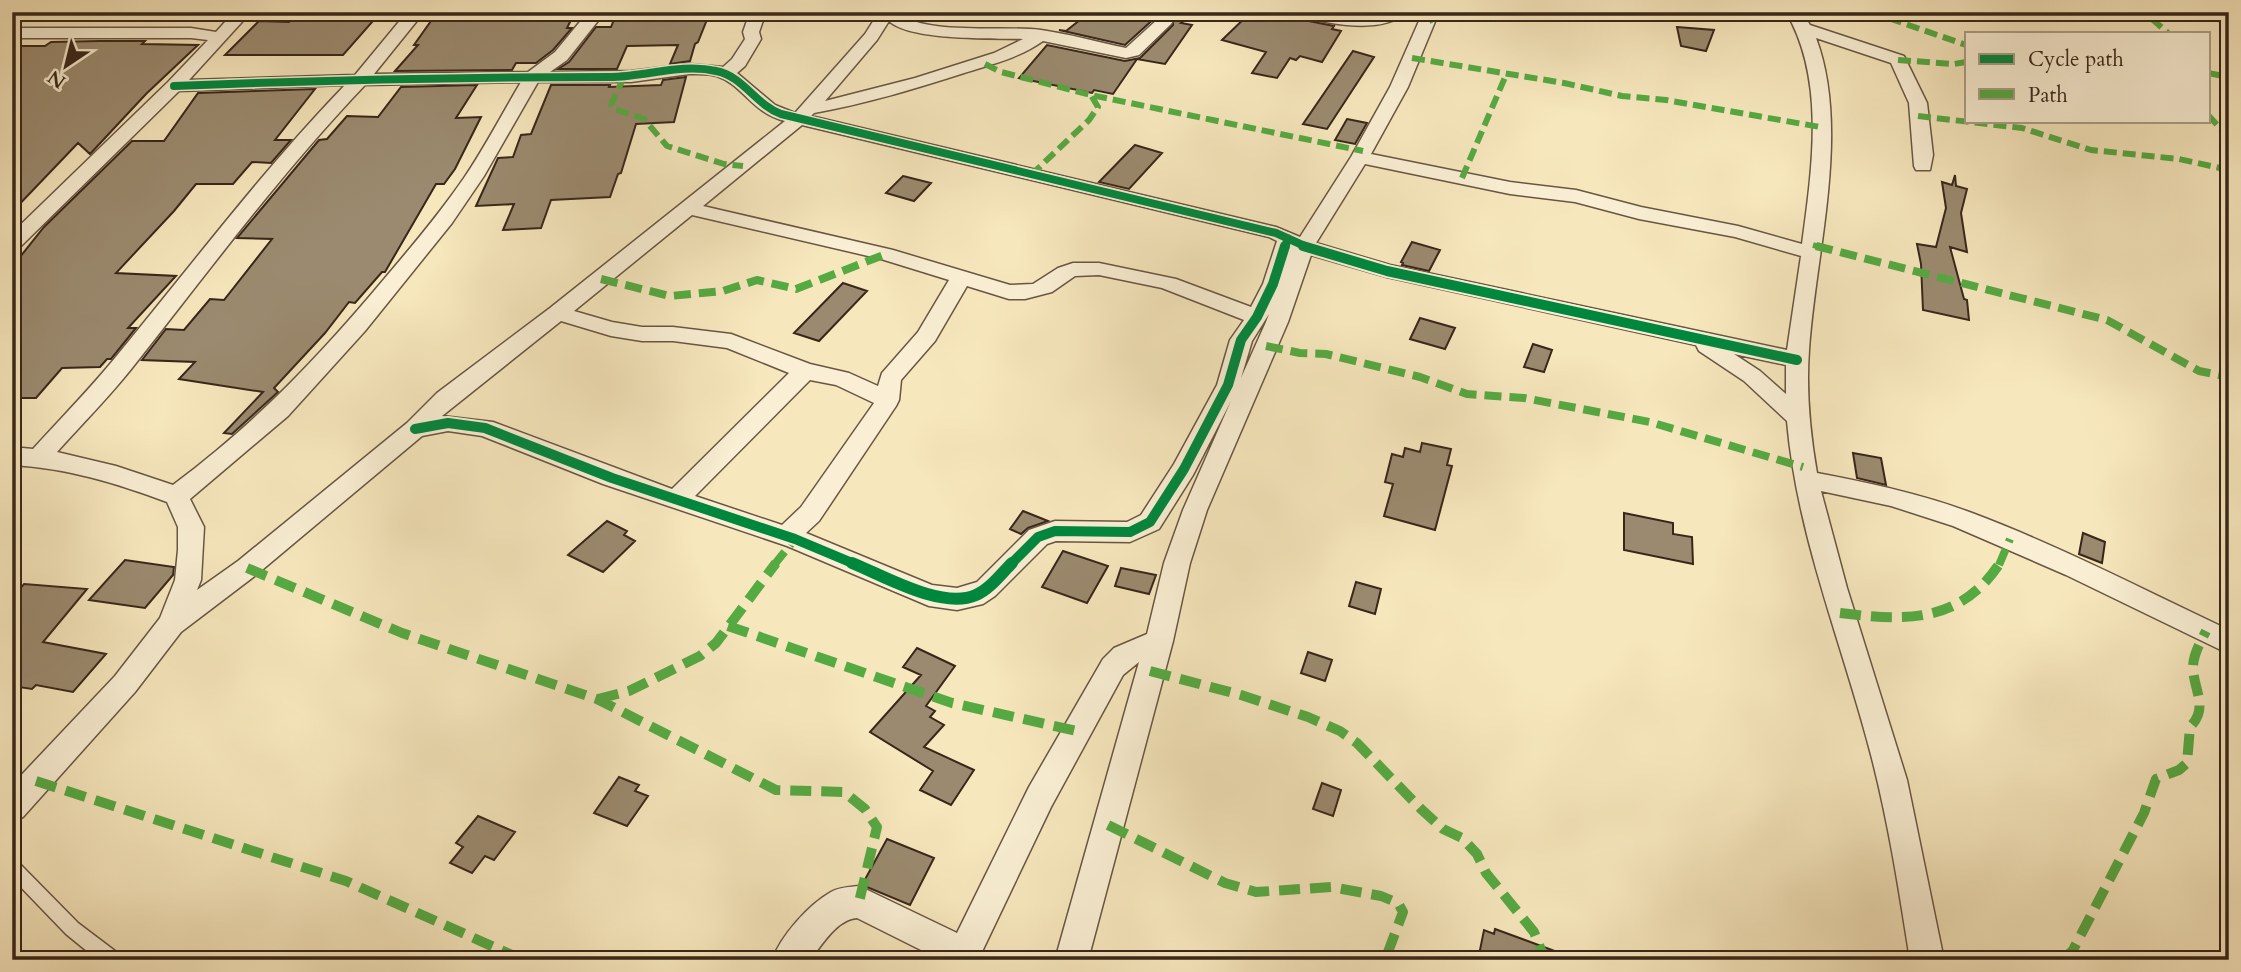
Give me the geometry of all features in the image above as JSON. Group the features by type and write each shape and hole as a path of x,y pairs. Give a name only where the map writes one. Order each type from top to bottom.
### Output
{"street":[{"path":"12,244 174,86 243,12"},
{"path":"40,457 122,365 201,263 308,134 361,79 416,12"},
{"path":"176,496 217,465 280,410 357,326 468,187 534,75 561,56 597,12"},
{"path":"727,73 739,62 753,39 751,32 758,12"},
{"path":"16,797 125,684 171,624 247,568 415,429 445,399 558,313 806,113 871,37 887,12 900,23 926,30 1040,35 1126,53 1132,51 1165,21"},
{"path":"1301,12 1354,21 1376,21 1398,12"},
{"path":"415,429 463,422 485,428 675,500 786,537 929,596 957,599 974,596 986,589 1038,537 1055,531 1130,532 1150,522 1184,469 1228,385 1241,340 1257,317 1296,242 1360,157 1399,87 1431,12"},
{"path":"2199,12 2229,18"},
{"path":"1799,20 1898,60 1918,103 1923,166"},
{"path":"1799,20 1815,54 1821,156 1812,253 1797,360 1798,419 1805,479 1810,509 1836,600 1877,724 1912,873 1927,960"},
{"path":"12,33 191,33 219,37"},
{"path":"806,113 914,86 961,69 998,60 1026,46 1040,35"},
{"path":"174,86 534,75 624,77 674,68 727,73 765,107 806,113 1296,242 1399,274 1797,360"},
{"path":"1360,157 1510,188 1576,196 1639,213 1738,232 1812,253"},
{"path":"686,208 835,241 964,276 1009,292 1025,293 1049,285 1073,269 1122,272 1189,291 1257,317"},
{"path":"1071,960 1159,641 1177,562 1195,510 1277,322 1296,242"},
{"path":"786,537 810,514 888,400 890,379 927,336 950,293 964,276"},
{"path":"558,313 611,329 731,341 805,371 841,378 888,400"},
{"path":"1691,337 1752,376 1798,419"},
{"path":"675,500 705,475 779,393 805,371"},
{"path":"12,456 40,457 104,470 176,496 191,527 191,550 188,580 171,624"},
{"path":"1805,479 1891,497 1962,519 2075,568 2229,643"},
{"path":"788,960 820,922 842,903 859,902 963,957 1040,797 1113,667 1124,656 1159,641"}],"lane":[{"path":"12,867 93,948 113,960"}],"building":[{"path":"299,12 380,13 343,55 225,55 259,21 289,22"},
{"path":"506,12 575,12 567,28 572,28 553,50 536,63 516,63 512,70 395,71 418,45 414,45 431,21 492,21 495,16 503,16"},
{"path":"617,12 710,12 690,61 670,64 678,45 627,46 617,69 558,69 569,62 596,27 611,27"},
{"path":"1090,12 1155,12 1168,15 1157,16 1125,45 1059,30 1066,31"},
{"path":"1251,12 1291,12 1294,18 1334,26 1332,29 1341,31 1322,62 1300,56 1296,60 1290,58 1277,78 1252,73 1266,52 1222,40"},
{"path":"1173,17 1185,20 1181,23 1192,25 1165,64 1137,59 1113,94 1094,90 1092,93 1019,78 1047,45 1125,61 1140,58 1173,25"},
{"path":"1677,27 1714,30 1706,51 1681,46"},
{"path":"145,41 142,44 198,45 146,94 90,154 78,143 12,212 12,46 45,46 51,42"},
{"path":"1353,51 1374,57 1327,129 1303,124"},
{"path":"686,77 674,122 636,124 621,173 618,174 610,197 551,200 541,228 503,230 514,204 476,206 498,158 513,157 521,135 531,134 551,85 661,85 663,80"},
{"path":"477,85 456,118 481,117 455,169 444,184 436,184 385,272 382,272 355,303 349,302 325,333 274,388 278,392 232,434 224,433 263,392 179,379 195,362 142,360 166,329 184,330 210,299 224,300 272,239 237,238 319,140 327,139 347,116 378,117 401,87"},
{"path":"315,89 275,140 291,140 271,163 252,162 233,184 196,184 116,273 176,276 128,328 136,328 111,359 107,359 100,367 62,368 36,398 12,398 12,267 44,227 132,141 164,141 198,93"},
{"path":"1347,119 1367,123 1355,144 1335,140"},
{"path":"1135,145 1162,153 1129,189 1099,182"},
{"path":"1955,175 1956,186 1967,189 1961,213 1967,252 1950,247 1964,299 1967,300 1969,320 1923,310 1921,264 1917,244 1936,247 1946,208 1942,182 1952,185"},
{"path":"903,176 931,183 914,201 886,193"},
{"path":"1412,242 1440,250 1429,271 1402,265 1401,262"},
{"path":"843,283 867,291 819,341 794,333"},
{"path":"1420,318 1455,328 1445,349 1410,339"},
{"path":"1533,344 1552,350 1544,372 1524,367"},
{"path":"1422,443 1451,449 1447,465 1452,466 1435,530 1384,516 1393,484 1385,482 1392,454 1403,457 1405,448 1420,452"},
{"path":"1853,453 1881,458 1886,485 1857,478"},
{"path":"1023,511 1048,521 1028,528 1021,534 1010,529"},
{"path":"1624,513 1673,523 1673,534 1692,537 1693,564 1624,550"},
{"path":"607,521 627,531 624,535 635,541 603,572 568,555"},
{"path":"2083,533 2105,542 2102,563 2079,554"},
{"path":"1063,551 1108,566 1087,603 1042,587"},
{"path":"125,560 174,567 173,575 145,608 89,600"},
{"path":"1121,568 1156,575 1149,594 1115,586"},
{"path":"1356,582 1381,589 1375,614 1349,606"},
{"path":"24,584 87,589 43,642 106,654 73,692 36,685 32,689 12,686 12,598"},
{"path":"917,648 955,666 926,706 935,711 930,717 944,725 924,747 974,770 951,805 920,790 933,771 870,732 921,675 903,667"},
{"path":"1308,652 1332,660 1325,681 1301,673"},
{"path":"619,777 639,785 635,791 648,796 627,826 594,813"},
{"path":"1322,783 1341,790 1333,816 1313,809"},
{"path":"478,816 515,832 494,860 485,856 472,873 450,863 463,847 456,843"},
{"path":"887,839 934,858 910,905 862,885"},
{"path":"1495,929 1571,957 1570,960 1478,960 1484,930 1494,934"}],"marked path":[{"path":"1429,21 1447,12"},
{"path":"1871,12 1965,45"},
{"path":"2134,12 2151,18 2167,32"},
{"path":"2210,14 2229,23"},
{"path":"1412,58 1564,83 1622,96 1666,100 1820,127"},
{"path":"1898,60 1954,64 1965,62"},
{"path":"985,64 1001,72 1091,95 1363,151"},
{"path":"2210,73 2229,77"},
{"path":"1462,178 1506,75"},
{"path":"624,77 611,105 615,109 644,119 667,146 724,164 743,166"},
{"path":"1031,175 1089,120 1098,107 1091,95"},
{"path":"1918,116 1965,121"},
{"path":"2210,117 2229,138"},
{"path":"1970,122 2022,128 2091,150 2179,159 2229,170"},
{"path":"1813,245 2107,320 2199,371 2229,377"},
{"path":"601,279 670,296 723,291 757,280 796,289 886,254"},
{"path":"1266,346 1300,353 1326,354 1420,377 1467,394 1524,398 1650,422 1803,467"},
{"path":"598,699 629,691 700,656 716,643 741,606 795,539"},
{"path":"1840,613 1892,619 1939,613 1970,595 1984,583 1999,564 2010,539"},
{"path":"247,568 402,633 597,699 776,790 844,792 865,809 877,827 859,902"},
{"path":"728,626 952,703 1077,731"},
{"path":"2063,960 2073,950 2144,813 2156,779 2179,770 2187,763 2190,727 2197,720 2201,709 2193,668 2196,652 2206,631"},
{"path":"1150,671 1241,695 1308,717 1340,731 1357,743 1421,809 1443,829 1462,838 1477,854 1486,873 1534,932 1545,960"},
{"path":"36,781 346,881 523,960"},
{"path":"1108,825 1225,883 1256,892 1331,887 1381,896 1398,903 1403,912 1385,960"}],"cycle path":[{"path":"174,86 397,79 619,77 689,69 714,70 729,75 769,109 786,116 1276,233 1304,246 1387,271 1797,360"},
{"path":"415,429 448,423 485,428 612,478 795,539 929,595 957,599 974,596 986,589 1038,537 1055,531 1130,532 1150,522 1184,469 1228,385 1241,340 1257,317 1273,284 1288,238"}]}
